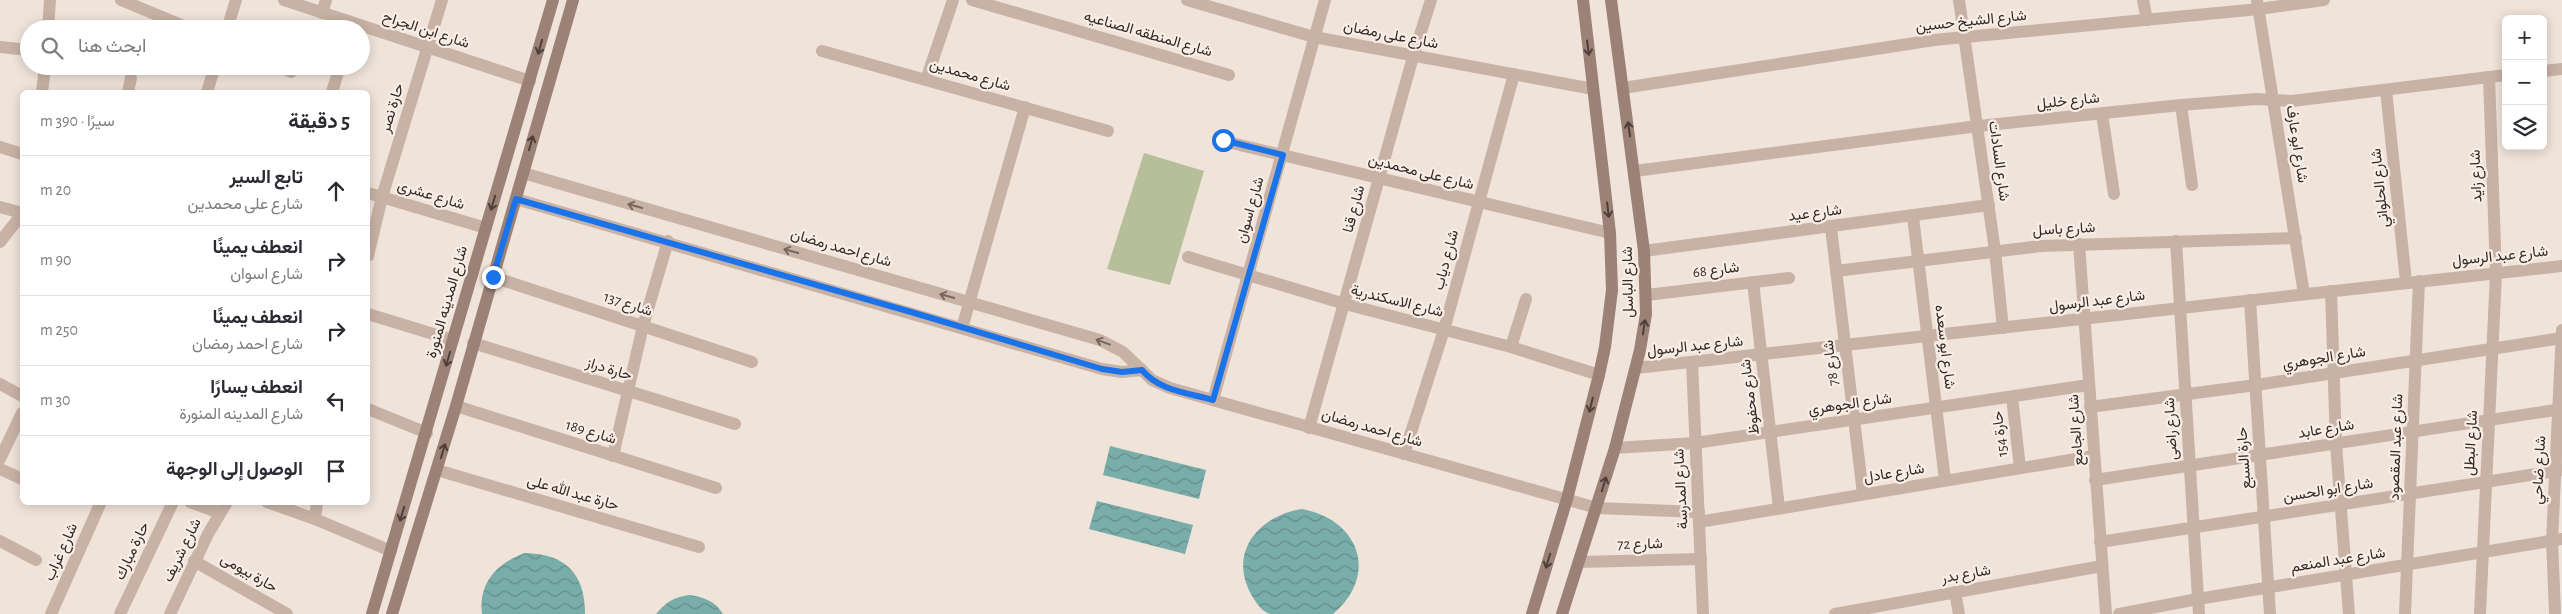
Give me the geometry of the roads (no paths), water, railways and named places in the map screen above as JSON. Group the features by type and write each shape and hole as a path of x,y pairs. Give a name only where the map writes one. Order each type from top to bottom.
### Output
{"main road":[{"name":"شارع المدينه المنورة","path":"372,614 427,433 553,0"},
{"path":"392,614 456,406 572,0"},
{"name":"شارع الباسل","path":"1532,614 1567,500 1599,375 1606,347 1612,300 1610,233 1583,0"},
{"name":"شارع الباسل","path":"1562,614 1615,448 1644,332 1647,295 1644,251 1613,0"}],"street":[{"path":"49,20 50,0"},
{"path":"121,0 170,20"},
{"path":"230,20 236,0"},
{"name":"شارع ابن الجراح","path":"284,0 338,20"},
{"path":"322,13 326,0"},
{"name":"حارة نصر","path":"370,248 382,197 442,0"},
{"path":"926,80 953,0"},
{"name":"شارع المنطقه الصناعيه","path":"972,0 1229,75"},
{"name":"شارع على رمضان","path":"1187,0 1314,36 1413,57 1593,89"},
{"name":"شارع اسوان","path":"1213,400 1325,0"},
{"name":"شارع قنا","path":"1309,428 1413,57 1432,0"},
{"name":"شارع السادات","path":"1958,0 1996,251 2003,328"},
{"path":"2143,0 2147,20"},
{"name":"شارع الشيخ حسين","path":"1623,88 1927,41 2147,20 2258,5 2324,0"},
{"name":"شارع ابو عارف","path":"2258,5 2304,294"},
{"name":"شارع ابن الجراح","path":"370,31 427,47 530,81"},
{"path":"0,47 20,49"},
{"name":"شارع محمدين","path":"822,51 1108,131"},
{"path":"2547,71 2562,69"},
{"name":"شارع دياب","path":"1404,454 1444,330 1514,74"},
{"path":"42,90 44,75"},
{"path":"208,90 212,75"},
{"path":"333,90 337,75"},
{"name":"شارع خليل","path":"1634,171 1978,126 2256,99 2292,101 2502,76"},
{"path":"129,90 132,78"},
{"name":"شارع زايد","path":"2488,78 2496,273"},
{"name":"شارع الحلواني","path":"2386,90 2413,282"},
{"path":"2181,105 2192,185"},
{"path":"962,328 1024,107"},
{"path":"2102,114 2114,194"},
{"name":"شارع على محمدين","path":"1223,140 1610,233"},
{"path":"0,148 20,153"},
{"name":"شارع احمد رمضان","path":"523,173 1100,340 1123,352 1152,380 1163,386 1597,508"},
{"name":"شارع عشرى","path":"370,194 486,228"},
{"path":"516,199 1102,369 1122,372 1142,370"},
{"name":"شارع عيد","path":"1644,251 1831,228 1989,205"},
{"path":"0,207 20,213"},
{"path":"0,242 20,217"},
{"name":"شارع ابو سعده","path":"1913,217 1945,480"},
{"name":"شارع 78","path":"1831,228 1863,494"},
{"name":"شارع باسل","path":"1836,271 1996,251 2079,244 2296,238"},
{"name":"شارع راضى","path":"2176,241 2199,614"},
{"path":"613,456 643,326 668,242"},
{"name":"شارع الجامع","path":"2079,244 2106,614"},
{"name":"شارع الاسكندرية","path":"1188,257 1345,304 1511,348 1599,375"},
{"name":"شارع عبد الرسول","path":"1636,368 1761,356 2562,266"},
{"name":"شارع البطل","path":"2480,614 2496,273"},
{"name":"شارع 137","path":"493,277 752,362"},
{"name":"شارع 68","path":"1647,295 1789,278"},
{"name":"شارع محفوظ","path":"1753,282 1779,508"},
{"name":"شارع عبد المقصود","path":"2405,614 2416,360 2413,282"},
{"path":"2330,291 2336,444 2349,614"},
{"path":"1511,348 1526,299"},
{"name":"حارة السبع","path":"2250,300 2270,614"},
{"path":"370,315 453,340"},
{"name":"شارع ضاحي","path":"2554,613 2562,330"},
{"name":"شارع الجوهري","path":"2090,407 2256,385 2562,338"},
{"name":"حارة دراز","path":"473,343 735,424"},
{"name":"شارع المدرسة","path":"1692,362 1703,614"},
{"path":"0,384 20,395"},
{"name":"شارع الجوهري","path":"1615,448 1696,444 2089,385"},
{"name":"حارة 154","path":"2012,397 2020,468"},
{"name":"شارع 189","path":"456,406 716,488"},
{"name":"شارع عابد","path":"2095,480 2560,409"},
{"path":"370,410 427,433"},
{"path":"0,459 20,418"},
{"name":"شارع عادل","path":"1597,508 1699,517 1779,508 2094,456"},
{"path":"0,469 20,478"},
{"name":"حارة عبد الله على","path":"437,470 699,547"},
{"name":"شارع ابو الحسن","path":"2100,542 2559,471"},
{"name":"شارع غراب","path":"51,614 100,505"},
{"name":"حارة مبارك","path":"120,614 172,505"},
{"path":"207,505 224,508"},
{"path":"275,505 315,519 391,551"},
{"path":"315,519 317,505"},
{"name":"شارع شريف","path":"170,614 194,561 224,508"},
{"name":"شارع عبد المنعم","path":"2119,614 2269,587 2557,540"},
{"path":"0,541 36,560"},
{"name":"شارع 72","path":"1580,562 1701,559"},
{"name":"حارة بيومى","path":"194,561 270,610 287,614"},
{"name":"شارع بدر","path":"1835,614 1875,610 1955,592 2102,566"},
{"path":"1955,592 1959,614"}],"water":[{"path":"1110,446 1206,470 1199,499 1103,475"},
{"path":"1097,501 1193,525 1185,554 1089,529"},
{"path":"1302,509 1322,515 1338,525 1349,537 1356,551 1359,567 1356,583 1347,599 1333,614 1270,614 1257,603 1246,583 1243,568 1245,553 1250,540 1259,529 1271,520 1286,513"},
{"path":"525,553 551,557 570,568 577,577 581,587 585,614 482,614 483,593 486,584 506,562"},
{"path":"689,595 709,600 723,614 656,614 671,601"}]}
